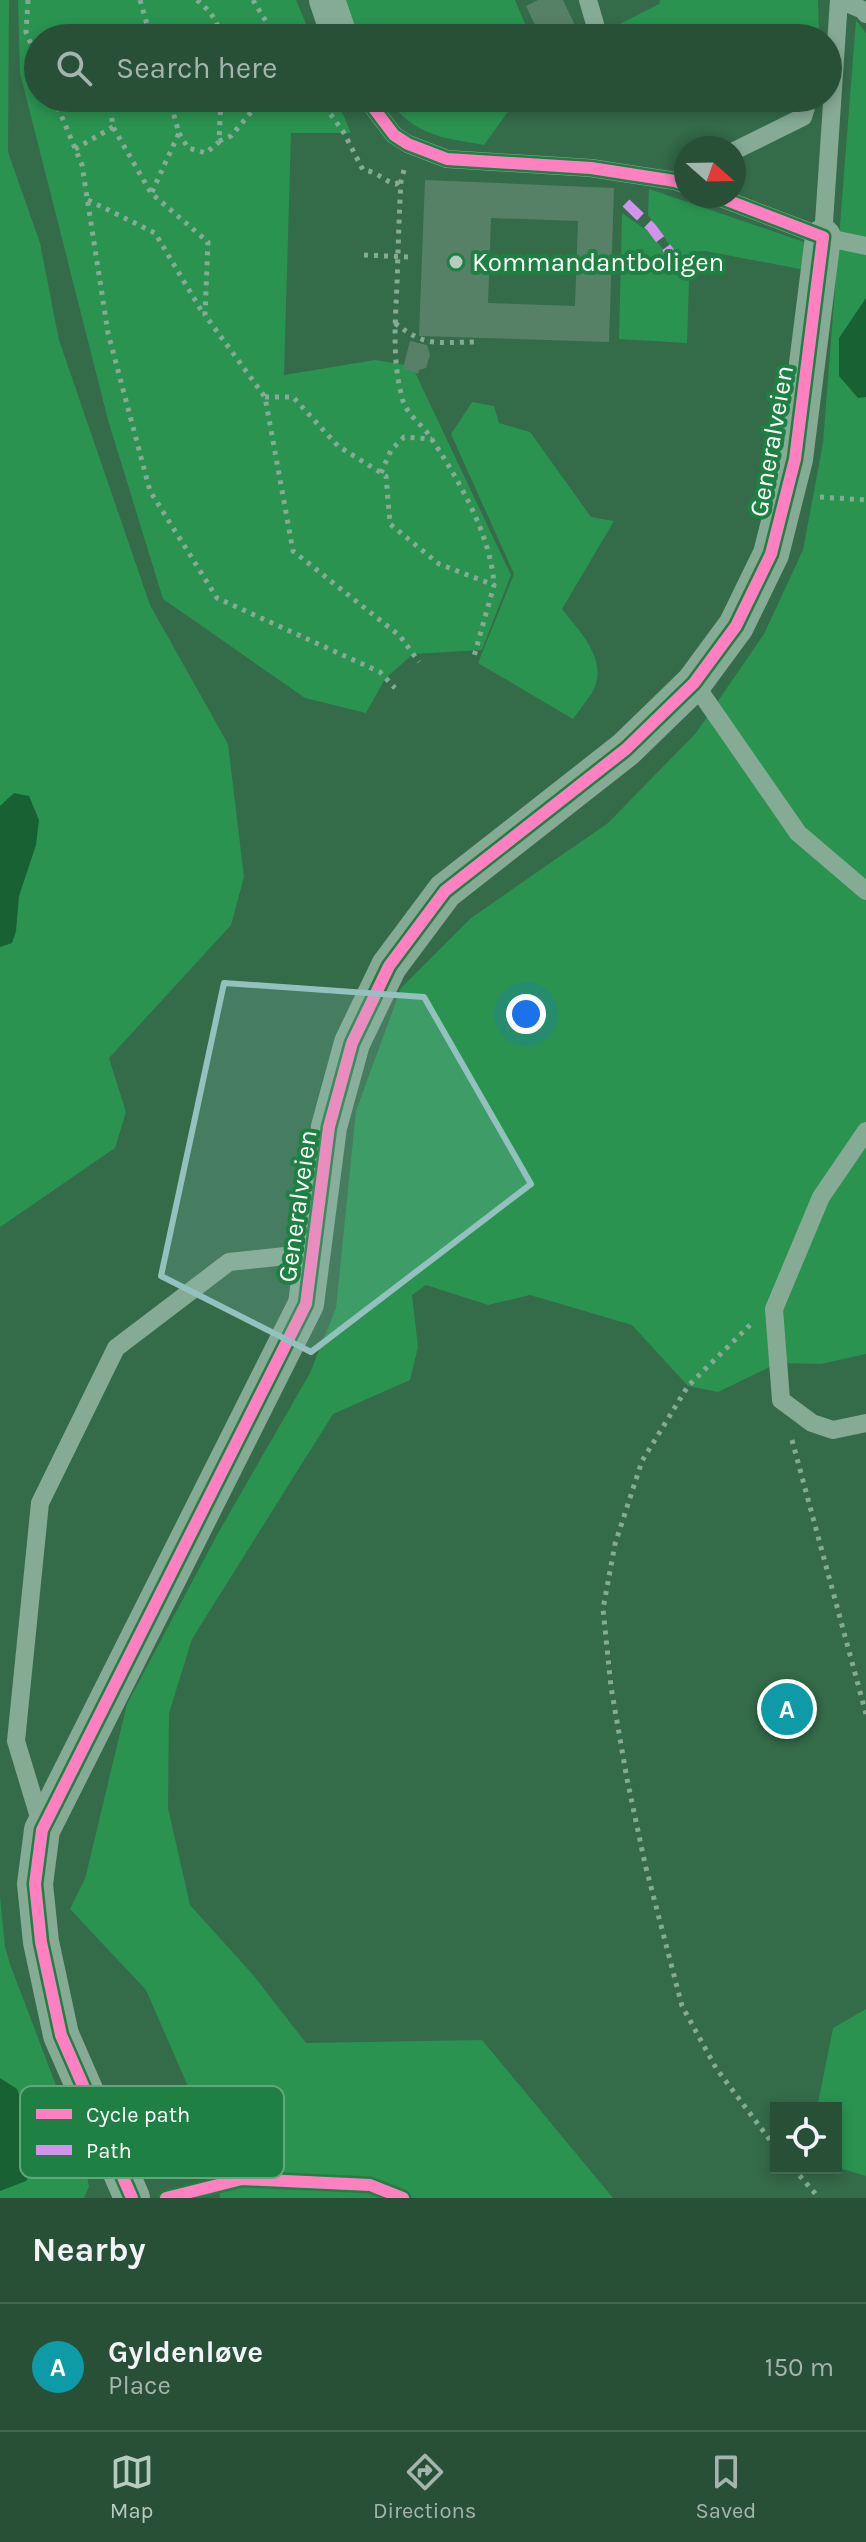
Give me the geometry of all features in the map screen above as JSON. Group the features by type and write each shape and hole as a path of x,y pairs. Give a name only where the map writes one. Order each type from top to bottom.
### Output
{"street":[{"path":"327,0 335,24"},
{"name":"Generalveien","path":"83,2086 61,2035 41,1942 35,1884 42,1830 306,1304 329,1127 352,1043 389,966 445,891 626,749 694,683 736,626 771,554 787,495 795,459 823,237"},
{"name":"Generalveien","path":"123,2178 132,2198"}],"lane":[{"path":"588,0 595,24"},
{"path":"839,0 866,14"},
{"path":"831,24 839,0"},
{"path":"837,24 839,0"},
{"path":"377,112 394,135 412,146 447,159 591,168 674,179"},
{"path":"746,145 803,117 805,112"},
{"path":"823,237 831,112"},
{"path":"746,207 823,237 866,246"},
{"path":"694,683 798,833 866,891"},
{"path":"866,1131 821,1197 774,1309 781,1400 812,1423 833,1430 866,1423"},
{"path":"42,1830 16,1741 40,1503 116,1348 229,1262 314,1253"}],"path":[{"path":"26,24 28,0"},
{"path":"140,0 147,24"},
{"path":"197,0 218,24"},
{"path":"253,0 268,24"},
{"path":"60,112 82,165 108,333 150,491 217,598 380,672 395,688"},
{"path":"111,112 113,127 151,193 208,242 205,315"},
{"path":"173,112 179,133 188,148 206,153 231,136 251,112"},
{"path":"219,142 220,112"},
{"path":"329,112 363,170 380,174 390,183 401,181"},
{"path":"75,149 113,127"},
{"path":"151,193 179,133"},
{"path":"412,146 401,181 394,349 404,405 432,439 464,491 493,564 494,585 473,660"},
{"path":"87,200 155,233 205,315 265,397 293,551 400,636 419,662"},
{"path":"364,255 409,257"},
{"path":"395,323 414,338 425,342 476,342"},
{"path":"265,397 293,397 338,446 386,476 390,524 439,564 494,585"},
{"path":"381,473 391,450 404,437 432,439"},
{"path":"787,495 866,500"},
{"path":"770,2140 716,2068 682,2006 645,1864 627,1779 611,1687 603,1609 615,1544 642,1461 688,1386 743,1329 774,1309"},
{"path":"781,1400 866,1714"},
{"path":"798,2174 819,2198"}],"highlighted area":[{"path":"224,983 424,997 531,1184 311,1352 161,1276"}],"shaded area":[{"path":"0,0 9,0 8,152 40,243 59,340 150,605 228,744 244,877 231,925 109,1058 126,1112 115,1148 0,1227"},
{"path":"18,0 296,0 306,24 24,24 24,89 20,73"},
{"path":"337,0 515,0 525,24 348,24"},
{"path":"660,0 818,0 819,24 620,24 659,4"},
{"path":"856,20 866,33 866,1354 821,1364 778,1363 718,1392 688,1386 632,1325 530,1295 488,1305 426,1285 412,1295 418,1347 410,1380 333,1414 192,1639 169,1713 168,1808 190,1905 254,1976 306,2043 482,2040 613,2198 220,2198 219,2178 284,2178 284,2086 188,2086 146,1990 70,1909 85,1879 127,1704 217,1535 310,1373 336,1308 356,1111 401,988 471,918 608,823 696,733 764,634 803,550 823,443"},
{"path":"30,112 342,112 351,133 291,133 284,375 375,360 412,366 511,575 482,650 413,654 385,679 366,713 305,698 163,599 108,420"},
{"path":"398,112 508,112 484,145 441,137"},
{"path":"649,189 674,198 674,208 705,208 807,243 805,270 705,251 690,252 684,265 648,215"},
{"path":"622,213 649,232 689,281 687,343 619,339"},
{"path":"866,298 866,397 858,398 839,376 839,338"},
{"path":"472,402 494,406 499,423 530,432 591,517 614,521 562,609 584,637 595,658 597,670 592,693 573,719 478,663 514,574 451,434"},
{"path":"14,793 29,796 39,820 36,845 19,896 16,931 12,943 0,947 0,806"},
{"path":"0,1896 5,1947 10,1964 56,2086 20,2086 20,2178 87,2178 89,2187 84,2198 0,2198"},
{"path":"866,2009 866,2176 842,2169 842,2102 818,2102 833,2028"},
{"path":"0,2078 17,2089 20,2097 20,2178 28,2178 0,2191"}],"building":[{"path":"538,0 563,0 574,24 534,24 526,6"},
{"name":"Kommandantboligen","path":"425,180 614,188 609,342 419,336","holes":["491,218 578,221 575,306 488,303"]},
{"path":"410,341 427,345 430,355 426,368 419,370 418,374 403,368"}],"marked path":[{"path":"626,203 651,227 689,278"}],"cycle path":[{"path":"377,112 394,135 408,144 447,159 591,168 674,181"},
{"path":"83,2086 61,2035 41,1942 35,1884 42,1830 306,1304 329,1127 352,1043 389,966 445,891 626,749 694,683 736,626 771,554 795,459 823,237 746,207"},
{"path":"123,2178 132,2198"},
{"path":"166,2198 242,2179 370,2185 403,2198"}],"place":[{"name":"Kommandantboligen","path":"456,262"},
{"name":"Gyldenløve","path":"787,1709"}]}
